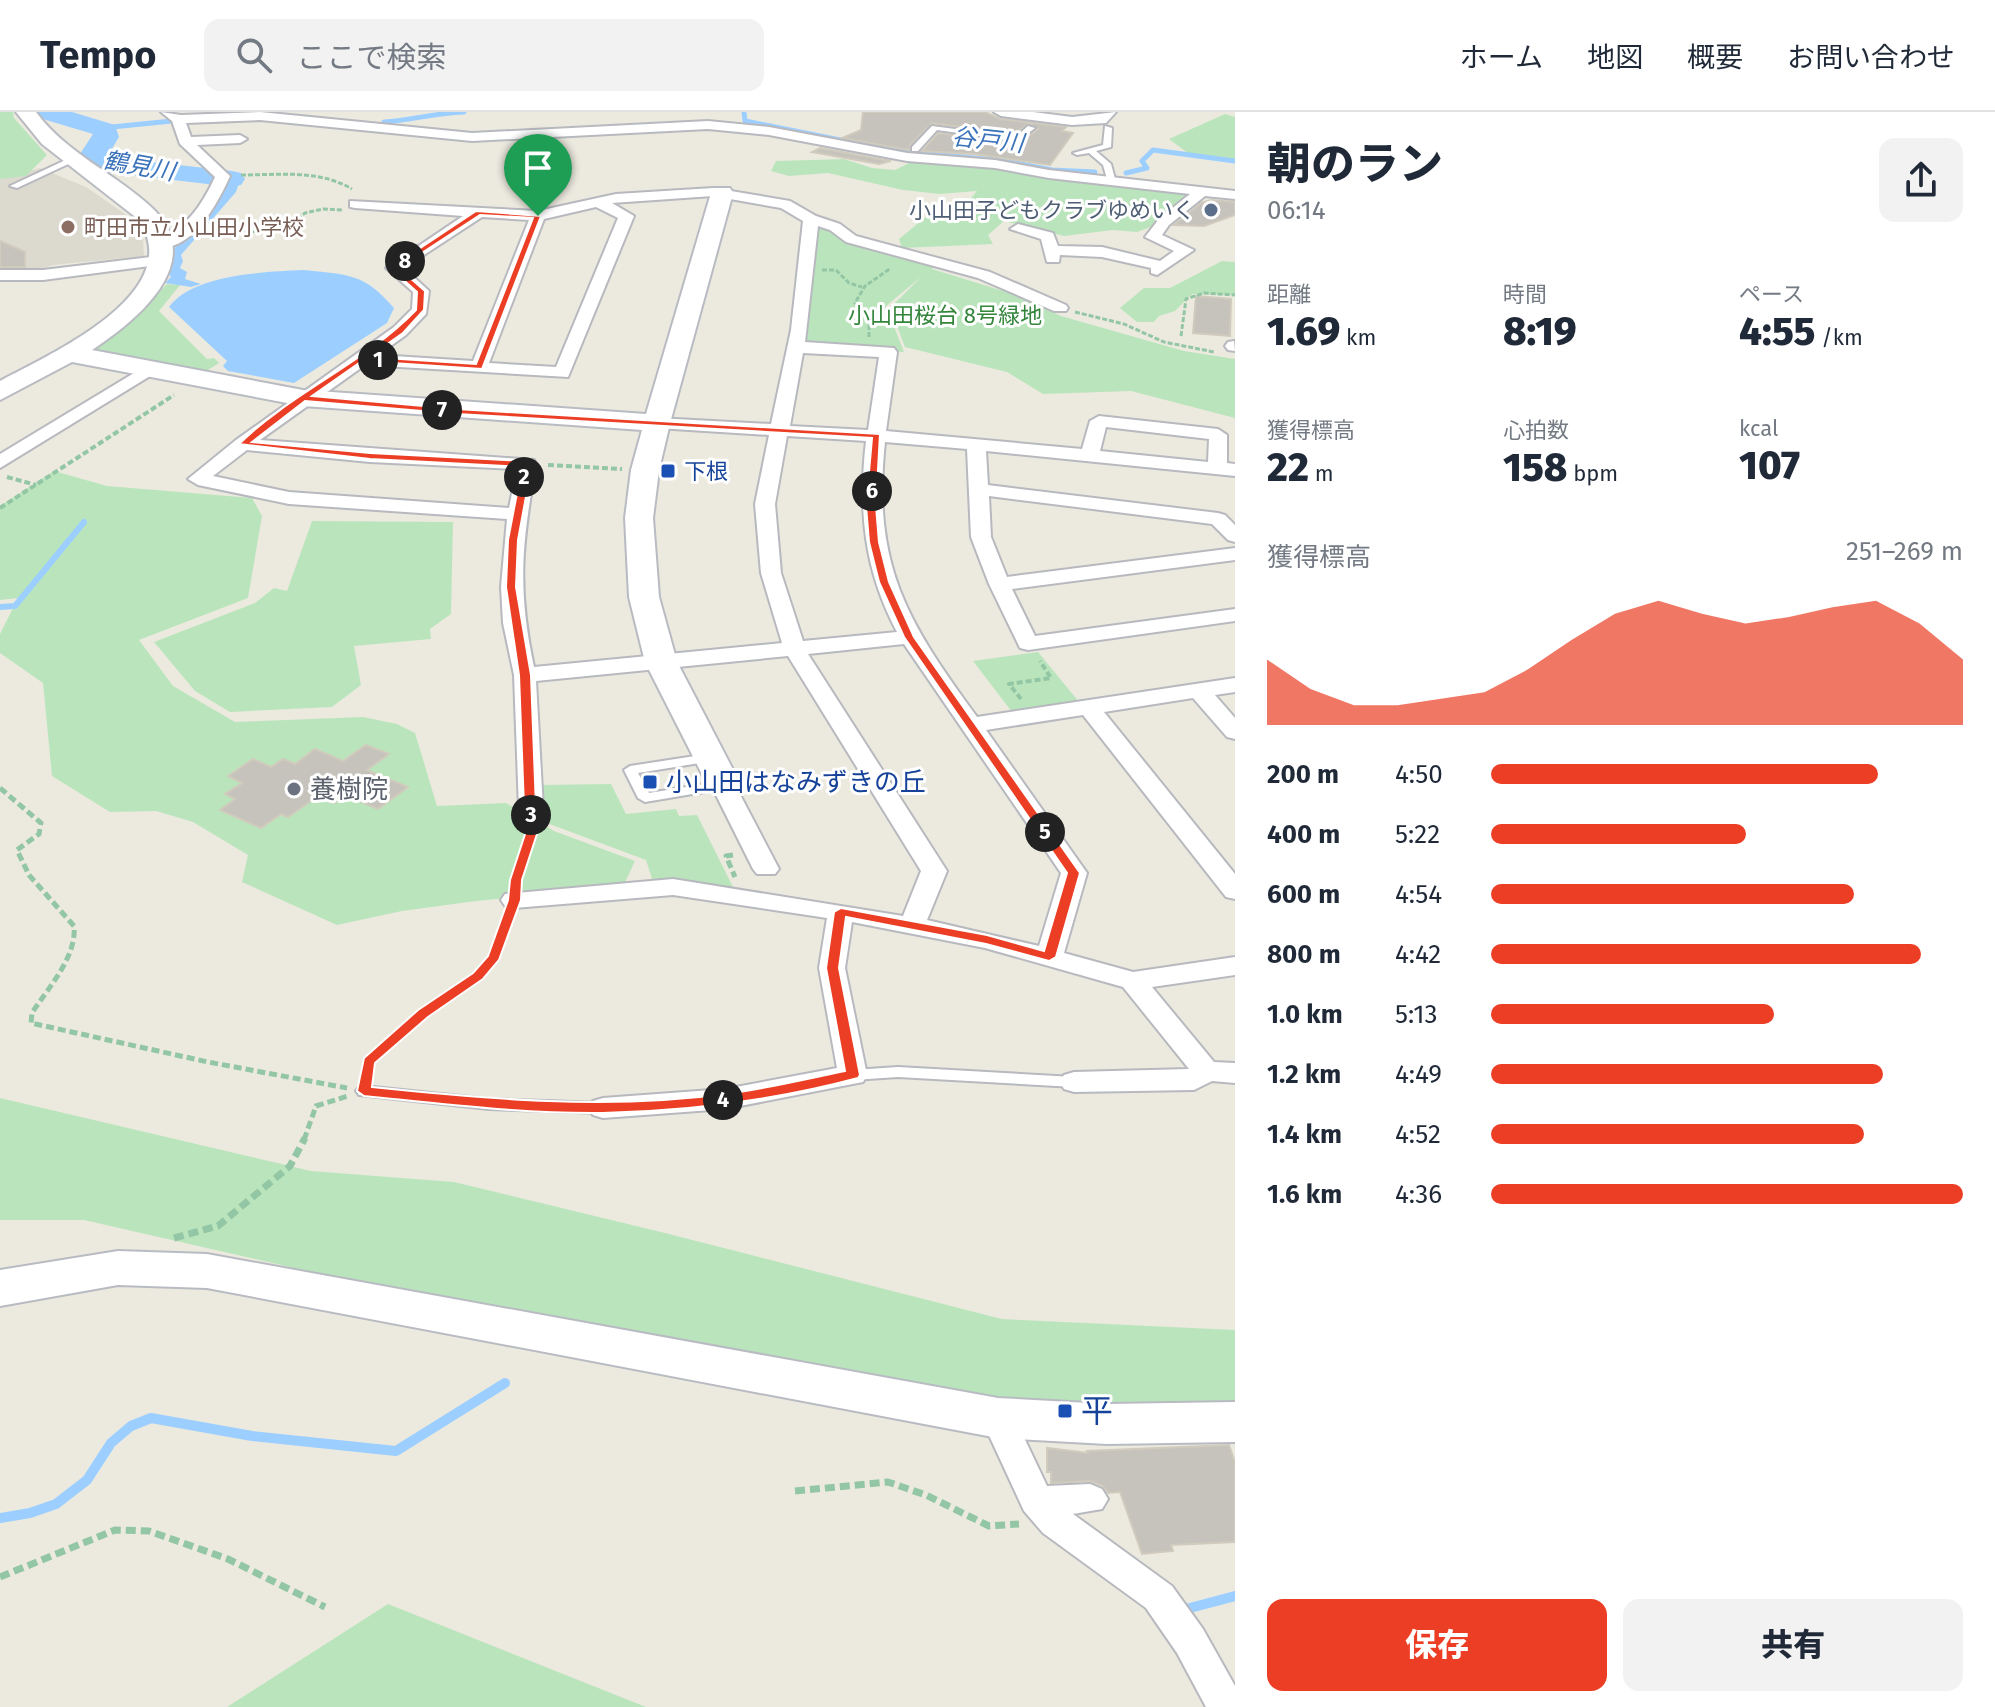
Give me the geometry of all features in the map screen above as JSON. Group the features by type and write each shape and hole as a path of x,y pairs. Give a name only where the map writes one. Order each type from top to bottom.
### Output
{"street":[{"path":"0,392 66,353 136,303 155,281 160,253 155,226 145,212 75,159 38,127 26,112"},
{"path":"1001,112 1072,121 1101,120 1109,112"},
{"path":"0,275 43,275 160,253 185,234 222,177 185,141 173,116 260,116 472,137 675,118 911,153 1235,195"},
{"path":"185,141 240,139"},
{"path":"1018,229 1048,236 1052,254 1102,252 1160,268 1186,250 1153,237 1164,222 1204,190"},
{"path":"355,204 538,216 597,202 659,193 722,193 785,204 811,219 835,227 851,239 984,275 1060,308"},
{"path":"722,193 645,470 639,518 639,555 644,597 661,662 766,869"},
{"path":"360,359 562,373 626,216 597,202"},
{"path":"479,212 394,268 421,291 420,310 400,331 303,398 198,479 289,498 517,514"},
{"path":"479,367 538,216"},
{"path":"811,219 795,347 765,504 771,573 794,648 934,871 912,925"},
{"path":"795,347 888,352 876,436 871,506 874,542 884,582 909,637 1074,873 1049,957"},
{"path":"66,353 303,398 416,409 876,436 1226,469 1218,435 1099,421 1089,456"},
{"path":"0,462 149,369"},
{"path":"243,444 370,456 527,464 517,514 511,587 525,675 531,809"},
{"path":"976,444 981,537 999,584 1028,643 1235,615"},
{"path":"977,489 1218,519 1235,536"},
{"path":"999,584 1235,554"},
{"path":"525,675 909,637"},
{"path":"971,725 1235,685"},
{"path":"1198,690 1235,732"},
{"path":"1087,705 1235,891"},
{"path":"514,900 673,887 841,912 987,940 1133,981 1235,966"},
{"path":"603,1108 725,1099 853,1075 832,968 841,912"},
{"path":"1074,1082 1194,1080 1221,1072 1133,981"},
{"path":"0,1288 118,1268 207,1271 998,1418 1107,1424 1235,1422"},
{"path":"998,1418 1046,1512 1159,1597 1190,1641 1226,1707"},
{"path":"1046,1512 1090,1499"}],"lane":[{"path":"911,153 935,128 1018,139 1031,128"},
{"path":"1077,153 1107,147 1108,130 1093,132"},
{"path":"1091,151 1107,164 1111,179"},
{"path":"14,186 75,159"},
{"path":"630,770 716,771 645,798 630,770"},
{"path":"853,1075 898,1072 1074,1082"},
{"path":"364,1091 489,1104 603,1108"}],"path":[{"path":"222,177 326,178 351,188 358,195 355,204 346,211 323,209 305,213 284,227 244,233"},
{"path":"860,339 869,336 872,323 866,311 855,303 862,287 908,256"},
{"path":"805,269 836,270 849,283 862,287"},
{"path":"1181,336 1186,299 1204,293 1235,295"},
{"path":"1060,308 1124,324 1164,342 1231,348"},
{"path":"0,508 198,379"},
{"path":"527,464 645,470"},
{"path":"0,476 37,486"},
{"path":"1028,643 1051,678 1009,684 1033,715"},
{"path":"0,788 41,823 39,834 17,850 19,864 28,878 72,919 76,934 70,951 32,1013 31,1023 208,1062 364,1091"},
{"path":"364,1091 369,1062 423,1014 478,976 494,957 514,900 516,880 531,834 531,809"},
{"path":"160,1242 218,1226 290,1166 303,1144 316,1106 364,1091"},
{"path":"795,1491 888,1482 926,1495 989,1526 1046,1512"},
{"path":"0,1577 115,1530 149,1531 228,1559 325,1607"}],"shaded area":[{"name":"町田市立小山田小学校","path":"40,168 86,187 128,216 143,237 144,256 53,265 29,273 0,273 0,179"}],"green space":[{"path":"0,112 13,112 14,118 47,155 26,176 0,179"},
{"path":"1225,114 1235,117 1235,160 1193,157 1169,139"},
{"path":"844,159 872,168 895,170 909,163 933,159 1204,190 1164,222 1137,232 1113,230 1064,236 1004,221 988,235 993,244 902,248 899,239 927,216 970,199 977,191 940,194 903,190 828,173 789,176 771,171 776,161"},
{"name":"小山田桜台 8号緑地","path":"813,220 847,238 938,263 932,269 1013,294 1061,316 1184,351 1235,359 1235,418 1131,391 1043,394 1007,372 905,347 890,308 921,277 886,306 904,352 799,346"},
{"path":"1222,261 1235,262 1235,295 1192,294 1175,311 1159,316 1154,322 1137,322 1120,308 1144,288 1170,288"},
{"path":"167,284 180,285 159,311 207,359 214,358 219,363 203,373 93,350 92,346 129,322"},
{"path":"54,471 107,486 252,498 262,516 248,598 139,640 173,686 235,722 363,717 397,724 415,733 437,806 506,803 554,831 635,861 623,887 476,901 402,911 337,925 242,882 248,855 193,822 156,811 110,812 52,776 43,683 0,653 0,634 18,598 0,600 0,506"},
{"path":"312,521 453,522 451,614 430,629 431,639 354,646 361,685 332,707 230,712 195,691 154,642 255,603 274,588 287,591"},
{"path":"1038,652 1079,702 1012,712 973,661"},
{"path":"611,784 626,814 676,809 679,816 697,815 734,889 679,878 653,882 646,860 544,822 541,785"},
{"path":"0,1098 311,1171 454,1182 1002,1319 1235,1330 1235,1405 1074,1405 923,1388 364,1284 84,1220 0,1220"},
{"path":"388,1604 646,1707 227,1707"}],"water":[{"path":"46,112 96,122 110,130 102,155 96,159 103,163 154,167 182,175 241,177 236,192 181,255 183,261 180,268 187,272 185,279 201,284 191,287 165,283 171,277 168,273 176,245 194,232 208,212 214,179 192,179 153,170 98,166 87,156 97,145 100,130"},
{"path":"303,270 354,277 373,288 394,308 387,323 294,383 228,371 223,366 227,361 169,307 180,296 212,281"}],"building":[{"path":"863,112 985,112 1001,119 1066,127 1062,131 1073,133 1050,165 974,154 922,151 938,133 1018,144 1038,129 1029,123 1015,134 932,123 910,145 909,150 842,138 861,130"},
{"path":"820,148 891,161 879,164 812,152"},
{"name":"小山田子どもクラブゆめいく","path":"1211,200 1235,202 1235,215 1204,226 1174,225 1201,203"},
{"path":"0,241 25,252 25,267 0,267"},
{"path":"1196,296 1231,299 1230,336 1193,333"},
{"path":"366,745 389,754 367,770 408,787 378,809 345,795 334,803 318,796 288,817 281,814 261,828 220,810 235,799 225,794 242,783 228,776 253,759 271,767 283,759 295,764 315,749 343,761"},
{"path":"1229,1445 1235,1462 1235,1542 1171,1545 1173,1551 1142,1554 1120,1492 1108,1493 1103,1486 1090,1481 1051,1483 1051,1472 1047,1472 1047,1448 1088,1453"}],"waterway":[{"name":"鶴見川","path":"45,112 106,130 106,137 91,157 99,164 232,179"},
{"name":"谷戸川","path":"384,122 464,112"},
{"name":"谷戸川","path":"744,112 745,121 890,150 1005,161 1052,170 1095,172"},
{"name":"谷戸川","path":"102,128 172,121"},
{"name":"谷戸川","path":"1126,173 1147,168 1142,161 1153,150 1235,161"},
{"path":"0,607 15,606 84,522"},
{"path":"0,1518 30,1513 56,1504 87,1480 111,1443 131,1426 151,1418 252,1436 396,1451 505,1383"},
{"path":"1186,1609 1235,1596"}],"place":[{"name":"小山田子どもクラブゆめいく","path":"1211,210"},
{"name":"町田市立小山田小学校","path":"68,227"},
{"name":"下根","path":"668,471"},
{"name":"小山田はなみずきの丘","path":"650,782"},
{"name":"養樹院","path":"294,789"},
{"name":"平","path":"1065,1411"}],"route":[{"path":"538,216 479,212 394,268 421,291 420,310 400,331 303,398 376,406 876,436 871,506 874,542 884,582 909,637 1074,873 1049,957 987,940 841,912 832,968 853,1075 725,1099 603,1108 489,1104 364,1091 369,1062 388,1042 478,976 494,957 514,900 516,880 531,834 525,675 514,623 511,587 513,540 527,464 370,456 243,444 303,398 360,359 479,367 538,216"}]}
